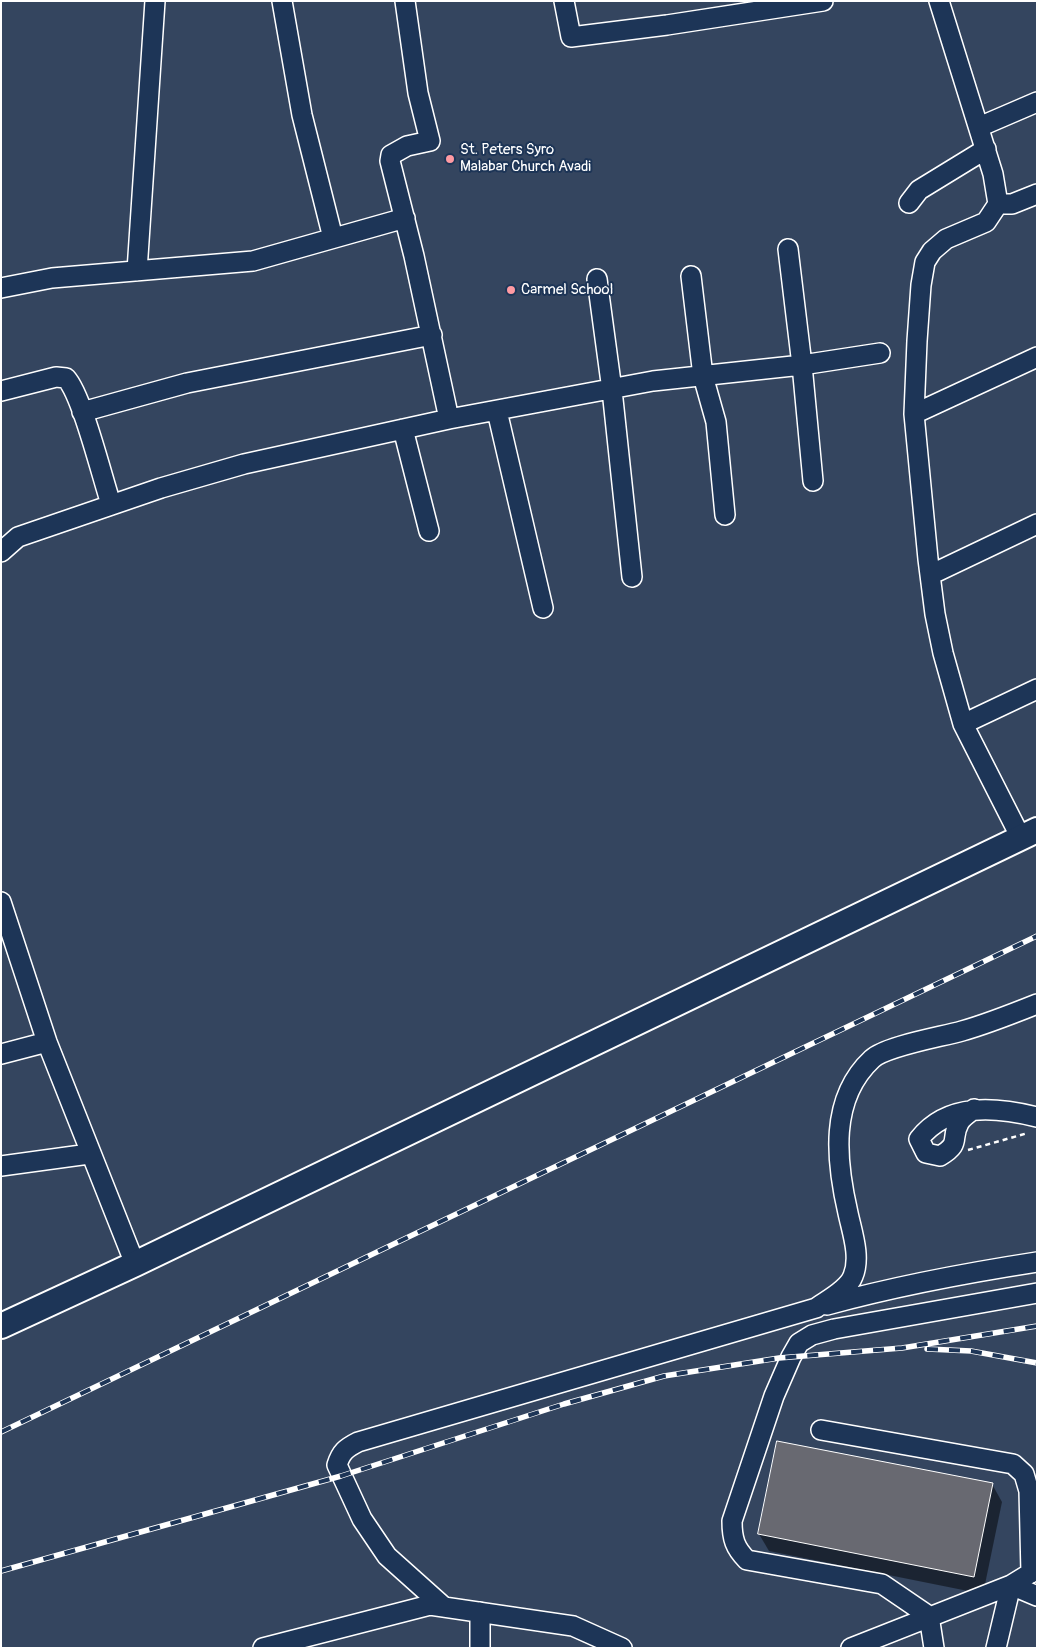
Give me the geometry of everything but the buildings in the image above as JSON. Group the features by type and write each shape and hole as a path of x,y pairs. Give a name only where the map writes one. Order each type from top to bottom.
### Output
{"main road":[{"path":"1,1326 135,1264 1029,834"}],"street":[{"path":"137,271 155,1"},
{"path":"282,1 302,115 333,238"},
{"path":"405,1 418,93 430,141 407,146 390,155 432,335 449,419"},
{"path":"564,1 571,36 667,25 815,2"},
{"path":"939,1 994,174 998,204 986,222 946,239 932,251 925,262 917,331 914,414 930,575 935,614 963,724 1029,834"},
{"path":"979,127 1037,102"},
{"path":"909,203 919,190 986,149"},
{"path":"998,204 1012,204 1037,194"},
{"path":"1,288 52,278 253,261 405,218"},
{"path":"788,250 814,481"},
{"path":"691,276 703,376 716,422 725,515"},
{"path":"597,279 612,390 632,577"},
{"path":"82,412 188,382 432,335"},
{"path":"1,552 18,537 111,504 244,464 449,419 653,381 802,365 880,353"},
{"path":"914,414 1037,357"},
{"path":"1,391 56,377 66,378 71,384 82,412 111,504"},
{"path":"497,410 543,608"},
{"path":"403,429 429,531"},
{"path":"930,575 1037,524"},
{"path":"963,724 1037,689"},
{"path":"1,902 47,1042 135,1264"},
{"path":"816,1308 841,1290 853,1277 856,1262 855,1243 847,1210 838,1144 841,1112 854,1080 873,1058 889,1051 997,1020 1037,1004"},
{"path":"1,1054 47,1042"},
{"path":"974,1109 958,1124 953,1146 940,1156 926,1153 919,1139 930,1125 952,1115 974,1109 998,1108 1037,1117"},
{"path":"1,1166 90,1154"},
{"path":"444,1607 386,1556 362,1519 337,1465 340,1455 346,1448 358,1442 517,1394 877,1291 956,1275 1037,1262"},
{"path":"934,1648 929,1616 882,1584 747,1560 737,1550 732,1536 732,1522 771,1405 799,1343 812,1335 834,1329 1037,1293"},
{"path":"822,1430 1012,1464 1030,1471 1029,1491 1034,1571 1011,1585 852,1648"},
{"path":"1011,1585 1037,1596"},
{"path":"996,1648 1011,1585"},
{"path":"263,1648 430,1605 573,1626 622,1648"},
{"path":"480,1612 480,1648"}],"path":[{"path":"940,1156 952,1155 1037,1130"}],"railway":[{"path":"1,1432 1037,936"},
{"path":"1,1571 341,1476 564,1404 664,1376 779,1358 902,1348 1037,1326"},
{"path":"927,1349 971,1351 1037,1363"}],"place":[{"name":"St. Peters Syro Malabar Church Avadi","path":"450,159"},
{"name":"Carmel School","path":"511,290"}]}
